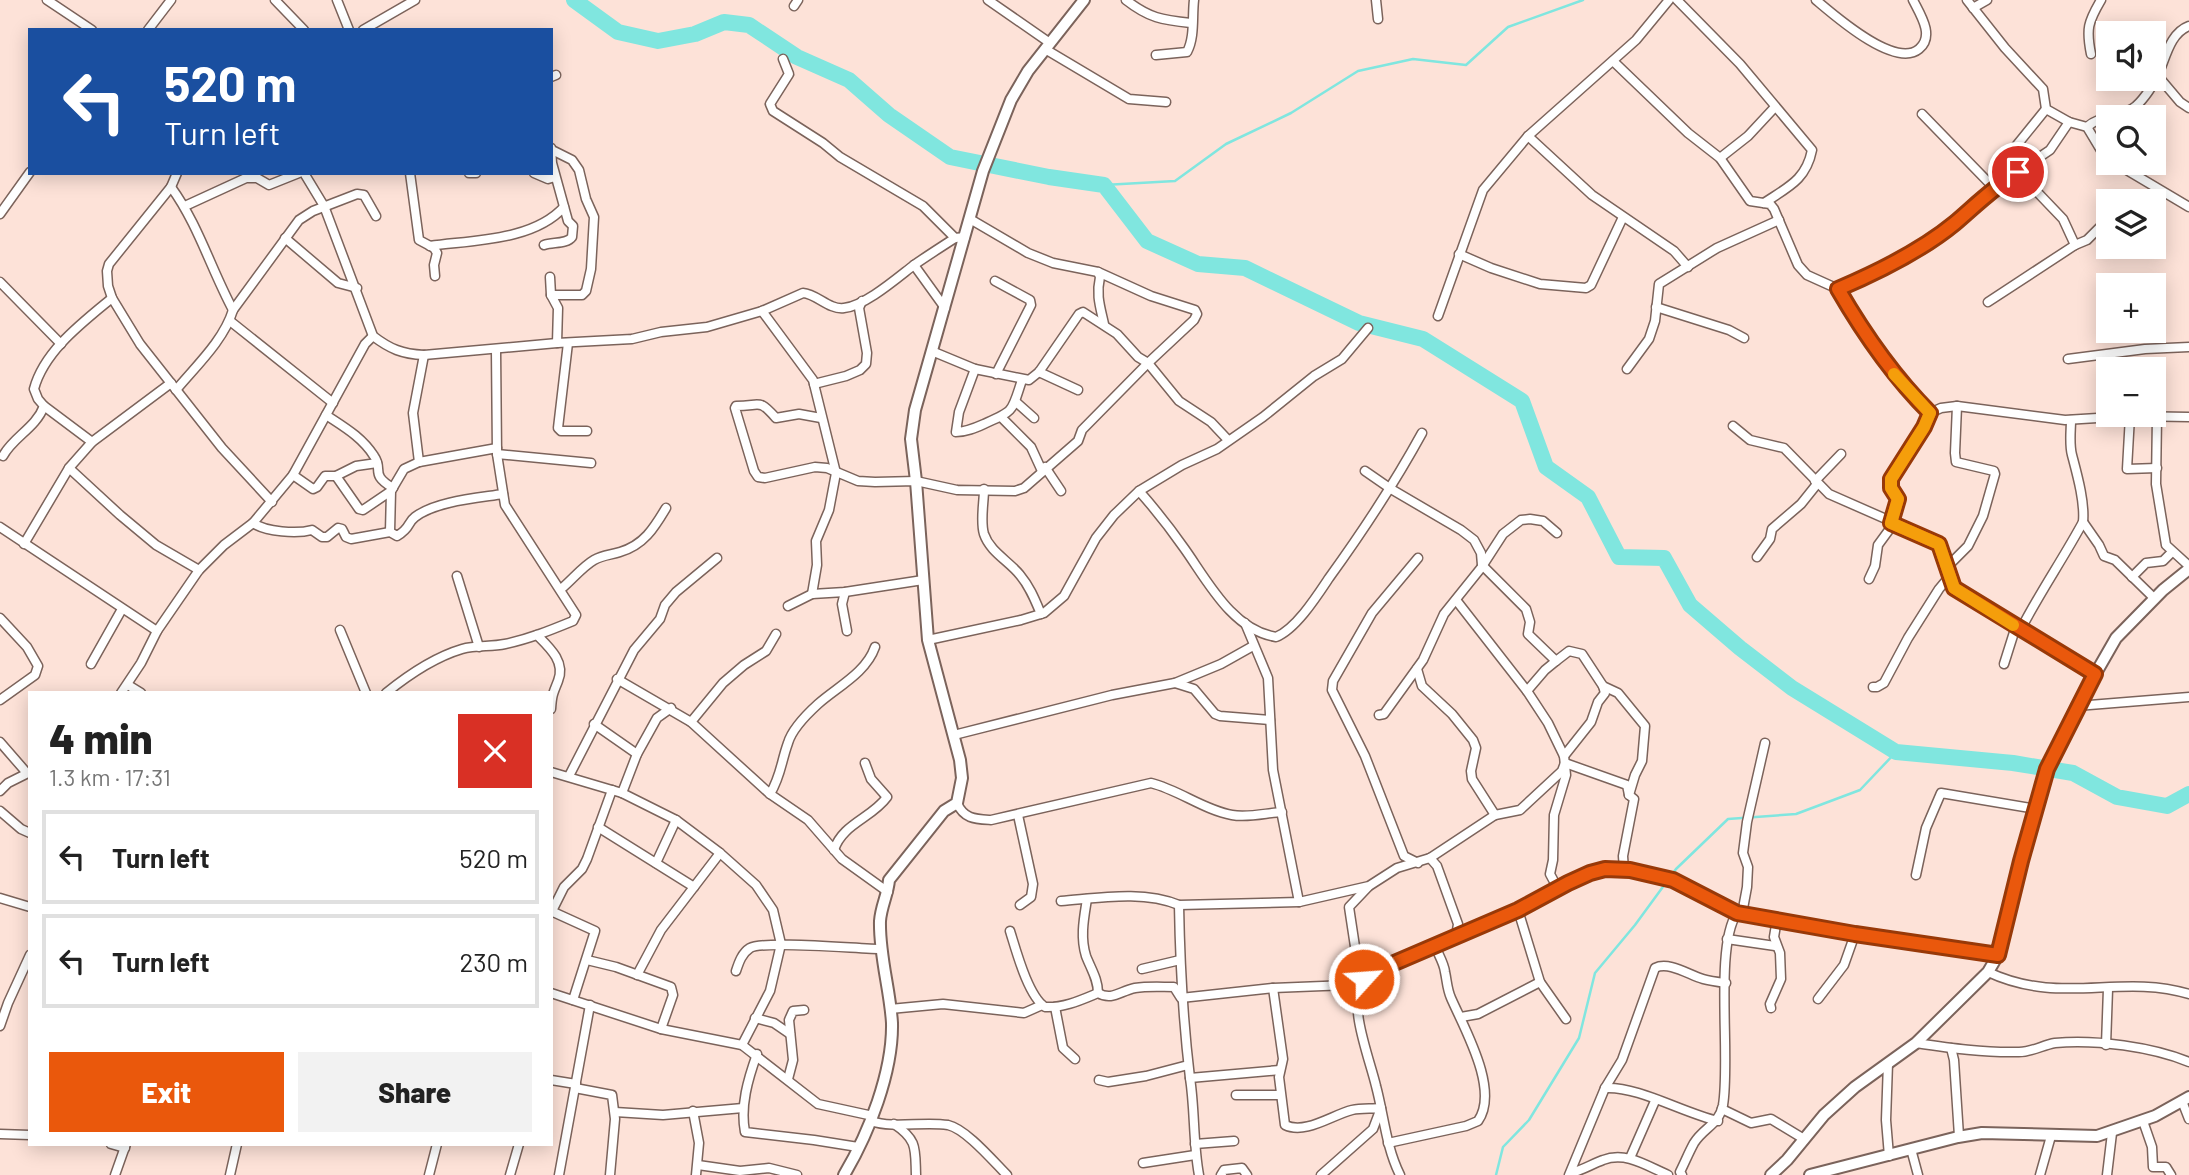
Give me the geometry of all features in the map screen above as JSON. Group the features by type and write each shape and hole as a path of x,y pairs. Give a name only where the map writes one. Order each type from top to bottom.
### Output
{"street":[{"path":"47,0 89,28"},
{"path":"150,28 171,0"},
{"path":"275,0 302,28"},
{"path":"337,0 348,28"},
{"path":"366,28 415,0"},
{"path":"988,0 1048,46 1129,99 1167,102"},
{"path":"844,1175 872,1118 890,1051 890,1009 880,921 883,898 888,891 889,880 942,814 957,803 962,778 954,735 928,640 911,439 915,410 934,352 960,237 970,219 983,171 1011,100 1084,0"},
{"path":"1126,0 1145,15 1191,23"},
{"path":"1156,55 1187,52 1192,38 1194,0"},
{"path":"1376,0 1378,19"},
{"path":"1438,316 1483,190 1528,135 1648,28 1669,0"},
{"path":"1677,0 1740,64 1812,150 1807,168 1798,181 1764,203"},
{"path":"1816,0 1872,43 1904,54 1913,53 1923,47 1927,36 1924,22 1913,0"},
{"path":"1967,0 2005,48 2043,89 2046,109 2011,151 2005,167 2008,178"},
{"path":"1973,8 1987,0"},
{"path":"2091,54 2087,29 2101,0"},
{"path":"2166,56 2180,29 2189,26"},
{"path":"783,59 789,74 770,104 773,111 840,157 923,206 960,237"},
{"path":"1613,61 1688,133 1720,158 1750,201 1770,204 1774,208 1798,265 1807,275 1838,289 1855,319 1901,384 1930,413"},
{"path":"2166,85 2189,108"},
{"path":"2087,127 2093,121 2136,106 2147,91"},
{"path":"1720,158 1748,136 1775,107"},
{"path":"2046,109 2069,122 2087,127 2096,142"},
{"path":"1922,114 1994,188"},
{"path":"1838,289 1891,265 1953,224 1994,188 2050,150 2069,122"},
{"path":"1528,135 1592,195 1674,251 1688,267"},
{"path":"551,295 582,295 586,291 591,269 594,228 594,217 586,199 579,170 572,160 553,150"},
{"path":"544,245 567,242 572,237 573,226 568,221 555,177 553,158"},
{"path":"2018,172 2063,219 2075,245"},
{"path":"0,214 28,175"},
{"path":"176,175 170,187 109,264 108,286 112,299 140,344 222,448 272,502"},
{"path":"185,206 246,178 257,178 269,185 296,175"},
{"path":"302,175 324,206 373,336 390,349 406,354 424,355 632,339 662,332 707,327 762,311 803,293 811,293 835,307 844,309 893,282 914,265 960,237"},
{"path":"410,175 419,240 437,253 435,276"},
{"path":"540,175 555,177"},
{"path":"2135,175 2189,207"},
{"path":"170,187 185,206 233,310"},
{"path":"24,544 69,468 92,442 174,386 230,321 233,310 299,220 324,206 361,194 376,216"},
{"path":"430,246 516,234 553,217 564,207"},
{"path":"1459,254 1540,284 1586,288 1591,285 1623,217"},
{"path":"821,418 799,414 776,418 767,406 761,403 735,408 758,477 765,478 815,467 827,468 858,481 916,481 957,490 1015,491 1024,488 1078,441 1083,430 1197,314 1195,310 1151,296 1098,272 1053,263 1028,253 970,219"},
{"path":"1627,369 1649,339 1655,321 1659,284 1717,248 1779,220"},
{"path":"1988,302 2075,245 2088,240 2096,231"},
{"path":"285,237 338,283 357,288"},
{"path":"914,265 945,309"},
{"path":"1098,272 1100,277 1097,287 1104,324"},
{"path":"550,277 551,295 558,308 558,343"},
{"path":"995,281 1030,300 1031,305 996,374"},
{"path":"0,282 61,344"},
{"path":"92,442 44,406 34,389 42,369 61,344 112,299"},
{"path":"814,384 846,376 866,364 867,353 859,308 862,301"},
{"path":"1656,307 1728,330 1744,338"},
{"path":"762,311 814,384 836,473 829,510 816,541 817,565 812,594"},
{"path":"934,352 975,369 1029,380 1039,372 1083,312 1117,334 1138,357 1148,363 1179,401 1211,422 1227,440"},
{"path":"230,321 332,403"},
{"path":"928,640 1041,614 1064,596 1096,538 1114,515 1139,491 1182,465 1217,449 1264,417 1314,376 1342,359 1368,328"},
{"path":"123,691 157,631 199,570 224,545 253,523 293,475 365,344 373,336"},
{"path":"568,343 558,428 561,431 587,431"},
{"path":"2067,359 2145,349 2189,347"},
{"path":"389,691 405,678 463,648 503,645 573,621 576,615 505,505 497,451 496,350"},
{"path":"419,462 413,413 424,355"},
{"path":"975,369 959,412 956,432 1007,415 1016,402 1022,380"},
{"path":"1039,372 1078,390"},
{"path":"1016,402 1034,418"},
{"path":"3,456 8,447 34,424 44,406"},
{"path":"1946,568 1968,546 1983,516 1995,474 1987,468 1956,461 1957,406"},
{"path":"1869,579 1875,566 1878,545 1889,530 1898,499 1891,488 1891,479 1930,413 1957,406 2071,420 2096,418"},
{"path":"326,415 362,441 377,463 377,473 391,490"},
{"path":"2166,416 2189,417"},
{"path":"1002,418 1031,447 1061,491"},
{"path":"2004,664 2018,628 2040,591 2058,568 2083,522 2076,462 2072,454 2071,420"},
{"path":"1733,426 1750,440 1784,448 1829,494 1939,544 1954,588 2095,674"},
{"path":"2129,427 2127,469 2157,468"},
{"path":"1771,1175 1824,1115 1855,1087 1916,1043 1988,972 1998,955 2046,773 2077,706 2116,638 2189,568 2166,545 2156,484 2157,427"},
{"path":"1139,491 1184,548 1216,595 1245,623 1272,637 1285,634 1316,597 1391,489 1422,433"},
{"path":"336,476 359,509 363,510 391,490 404,469 419,462 497,451 590,463"},
{"path":"1757,557 1770,539 1772,529 1801,504 1841,454"},
{"path":"293,475 313,489 325,476 336,476 356,466 377,463"},
{"path":"69,468 156,545 199,570"},
{"path":"1365,471 1474,540 1481,553 1482,565 1526,610 1530,622 1528,634 1556,661"},
{"path":"984,489 983,529 988,543 1025,582 1041,614"},
{"path":"390,532 391,490"},
{"path":"253,523 265,529 300,534 312,530 322,537 327,537 338,528 342,529 345,537 351,539 390,532 397,536 406,531 412,518 431,509 503,494"},
{"path":"561,589 590,562 604,555 634,547 652,532 666,508"},
{"path":"1379,715 1384,714 1417,670 1444,614 1503,534 1521,520 1543,521 1556,533"},
{"path":"2083,522 2104,556 2115,560 2155,598"},
{"path":"0,527 157,631"},
{"path":"2132,577 2146,563 2163,561 2172,552"},
{"path":"569,776 634,650 660,619 665,605 676,592 717,558"},
{"path":"1418,558 1372,613 1333,681 1332,690 1366,757 1404,856 1419,863"},
{"path":"457,576 479,647"},
{"path":"1873,687 1884,683 1939,589 1949,577"},
{"path":"788,606 812,594 845,592 923,580"},
{"path":"845,592 842,604 847,631"},
{"path":"1456,600 1527,691 1548,723 1565,760 1566,775 1554,815 1550,874 1558,889"},
{"path":"91,664 122,609"},
{"path":"0,618 27,647 38,666 36,675 0,700"},
{"path":"1245,623 1268,678 1270,749 1299,902"},
{"path":"340,630 365,691"},
{"path":"691,722 723,683 744,665 766,652 776,634"},
{"path":"537,635 557,658 560,669 559,679 552,691"},
{"path":"954,735 1112,695 1175,684 1221,664 1253,646"},
{"path":"770,794 781,772 788,740 819,703 843,686 872,656 876,647"},
{"path":"1400,1175 1388,1143 1366,1052 1358,1005 1360,978 1349,907 1369,886 1397,868 1430,858 1495,815 1520,810 1562,771 1565,760 1591,722 1598,702 1605,693 1582,654 1569,650 1545,670 1527,691"},
{"path":"1417,670 1422,686 1452,714 1473,740 1476,748 1472,779 1495,815"},
{"path":"617,680 671,708 691,722 770,794 808,820 842,859 888,891"},
{"path":"1175,684 1194,689 1220,716 1270,720"},
{"path":"128,685 138,691"},
{"path":"1603,686 1618,693 1646,726 1642,761 1629,795"},
{"path":"2077,706 2189,697"},
{"path":"622,793 637,754 657,718 671,708"},
{"path":"594,724 637,754"},
{"path":"0,742 28,772 8,783 0,791"},
{"path":"1682,1175 1680,1172 1694,1143 1718,1121 1722,1109 1727,939 1730,924 1740,914 1747,887 1748,867 1743,852 1765,743"},
{"path":"1565,760 1627,785 1629,795 1634,799 1623,856 1624,870"},
{"path":"834,850 837,840 848,828 880,807 887,797 871,779 865,763"},
{"path":"553,772 622,793 676,820 720,853 756,885 773,910 781,944 770,991 742,1045"},
{"path":"957,803 967,816 991,820 1151,783 1236,816 1282,812"},
{"path":"553,908 564,887 582,869 612,790"},
{"path":"1916,875 1926,828 1941,793 2036,809"},
{"path":"0,811 21,830 28,832"},
{"path":"1018,815 1032,884 1031,897 1020,905"},
{"path":"656,863 676,820"},
{"path":"598,827 694,887"},
{"path":"637,975 661,930 720,853"},
{"path":"1430,858 1437,866 1458,924 1457,937"},
{"path":"1181,998 1273,988 1348,985 1518,910 1590,873 1605,869 1652,874 1673,880 1740,914 1998,955"},
{"path":"1061,901 1121,897 1158,898 1179,905 1299,902 1369,886"},
{"path":"0,898 28,906"},
{"path":"1087,899 1082,935 1085,953 1098,982 1098,993"},
{"path":"1179,905 1181,998 1199,1175"},
{"path":"1518,910 1540,982 1566,1019"},
{"path":"553,913 596,931 573,1000"},
{"path":"1771,1007 1781,979 1780,953 1775,946 1774,937 1777,919"},
{"path":"1010,931 1023,968 1042,1005"},
{"path":"1818,999 1844,965 1855,934"},
{"path":"1727,939 1775,946"},
{"path":"736,971 740,958 751,948 781,944 882,949"},
{"path":"1388,1143 1466,1126 1481,1118 1484,1110 1484,1086 1479,1065 1446,985 1445,970 1435,946"},
{"path":"587,960 671,987 673,995 661,1029"},
{"path":"1142,969 1180,960"},
{"path":"1570,1174 1605,1088 1622,1060 1655,968 1663,966 1703,979 1726,983"},
{"path":"0,1026 27,969"},
{"path":"1988,972 2024,986 2059,990 2153,986 2189,993"},
{"path":"1461,1017 1478,1014 1540,982"},
{"path":"890,1009 943,1004 1024,1013 1042,1005 1068,1006 1081,998 1098,993 1106,997 1131,989 1174,986 1181,998"},
{"path":"1273,988 1283,1059 1280,1095 1284,1122 1290,1128 1313,1125 1351,1111 1381,1108"},
{"path":"2106,1045 2108,989"},
{"path":"553,994 661,1029 742,1045 818,1104 872,1118 883,1125 948,1125 960,1130 1007,1175"},
{"path":"559,1175 590,1005"},
{"path":"1055,1007 1063,1048 1075,1059"},
{"path":"788,1079 793,1060 791,1014 793,1011 804,1010"},
{"path":"755,1018 774,1023 790,1034"},
{"path":"1916,1043 2022,1052 2054,1044 2106,1045 2136,1048 2189,1062"},
{"path":"1951,1048 1959,1136"},
{"path":"757,1054 750,1072 743,1108 744,1129 749,1134 858,1147"},
{"path":"1888,1063 1886,1120 1889,1156"},
{"path":"1099,1080 1108,1082 1146,1076 1188,1065"},
{"path":"1191,1078 1280,1070"},
{"path":"553,1080 612,1096 615,1112 610,1175"},
{"path":"1605,1088 1620,1087 1700,1117 1718,1121"},
{"path":"1236,1095 1280,1095"},
{"path":"1810,1175 1959,1136 1982,1133 2088,1137 2112,1133 2143,1121 2185,1099 2189,1119"},
{"path":"1630,1158 1655,1101"},
{"path":"615,1112 663,1115 743,1108"},
{"path":"1321,1175 1373,1129 1381,1108"},
{"path":"1722,1109 1751,1123 1771,1119 1804,1139"},
{"path":"693,1111 699,1143 696,1175"},
{"path":"2143,1121 2152,1147 2153,1167 2166,1167 2171,1175"},
{"path":"892,1123 908,1133 913,1140 916,1175"},
{"path":"2107,1175 2112,1133"},
{"path":"0,1134 28,1135"},
{"path":"2040,1175 2051,1136"},
{"path":"1195,1144 1234,1141"},
{"path":"115,1175 125,1146"},
{"path":"230,1175 237,1146"},
{"path":"429,1175 436,1146"},
{"path":"510,1175 518,1146"},
{"path":"1911,1149 1918,1175"},
{"path":"1143,1163 1195,1155"},
{"path":"1570,1174 1621,1156 1668,1175"},
{"path":"1787,1160 1788,1172 1791,1175"},
{"path":"698,1165 740,1171 769,1168 797,1175"},
{"path":"1221,1175 1224,1170 1231,1168 1242,1168 1247,1175"}],"waterway":[{"path":"574,0 618,32 658,41 695,34 724,22 749,25 797,57 849,80 889,115 950,157 1104,185 1147,241 1198,264 1245,268 1359,323 1423,339 1522,401 1546,467 1588,497 1619,557 1664,558 1690,605 1740,648 1792,688 1896,752 2013,763 2073,773 2117,797 2167,806 2189,794"},
{"path":"1104,185 1175,181 1226,144 1291,113 1358,71 1413,59 1466,65 1508,27 1583,0"},
{"path":"1496,1175 1503,1147 1529,1120 1579,1038 1595,973 1676,869 1728,819 1796,814 1860,790 1896,752"}],"slow traffic":[{"path":"1894,374 1930,413 1891,479 1891,488 1898,499 1891,523 1936,541 1954,588 2013,625"}],"route":[{"path":"1364,979 1364,976 1518,910 1590,873 1605,869 1630,870 1673,880 1737,913 1998,955 2047,769 2095,674 2045,641 1981,607 1954,588 1939,544 1891,523 1898,499 1891,488 1891,479 1930,413 1901,384 1855,319 1838,289 1881,271 1953,224 1994,188 2018,172"}]}
